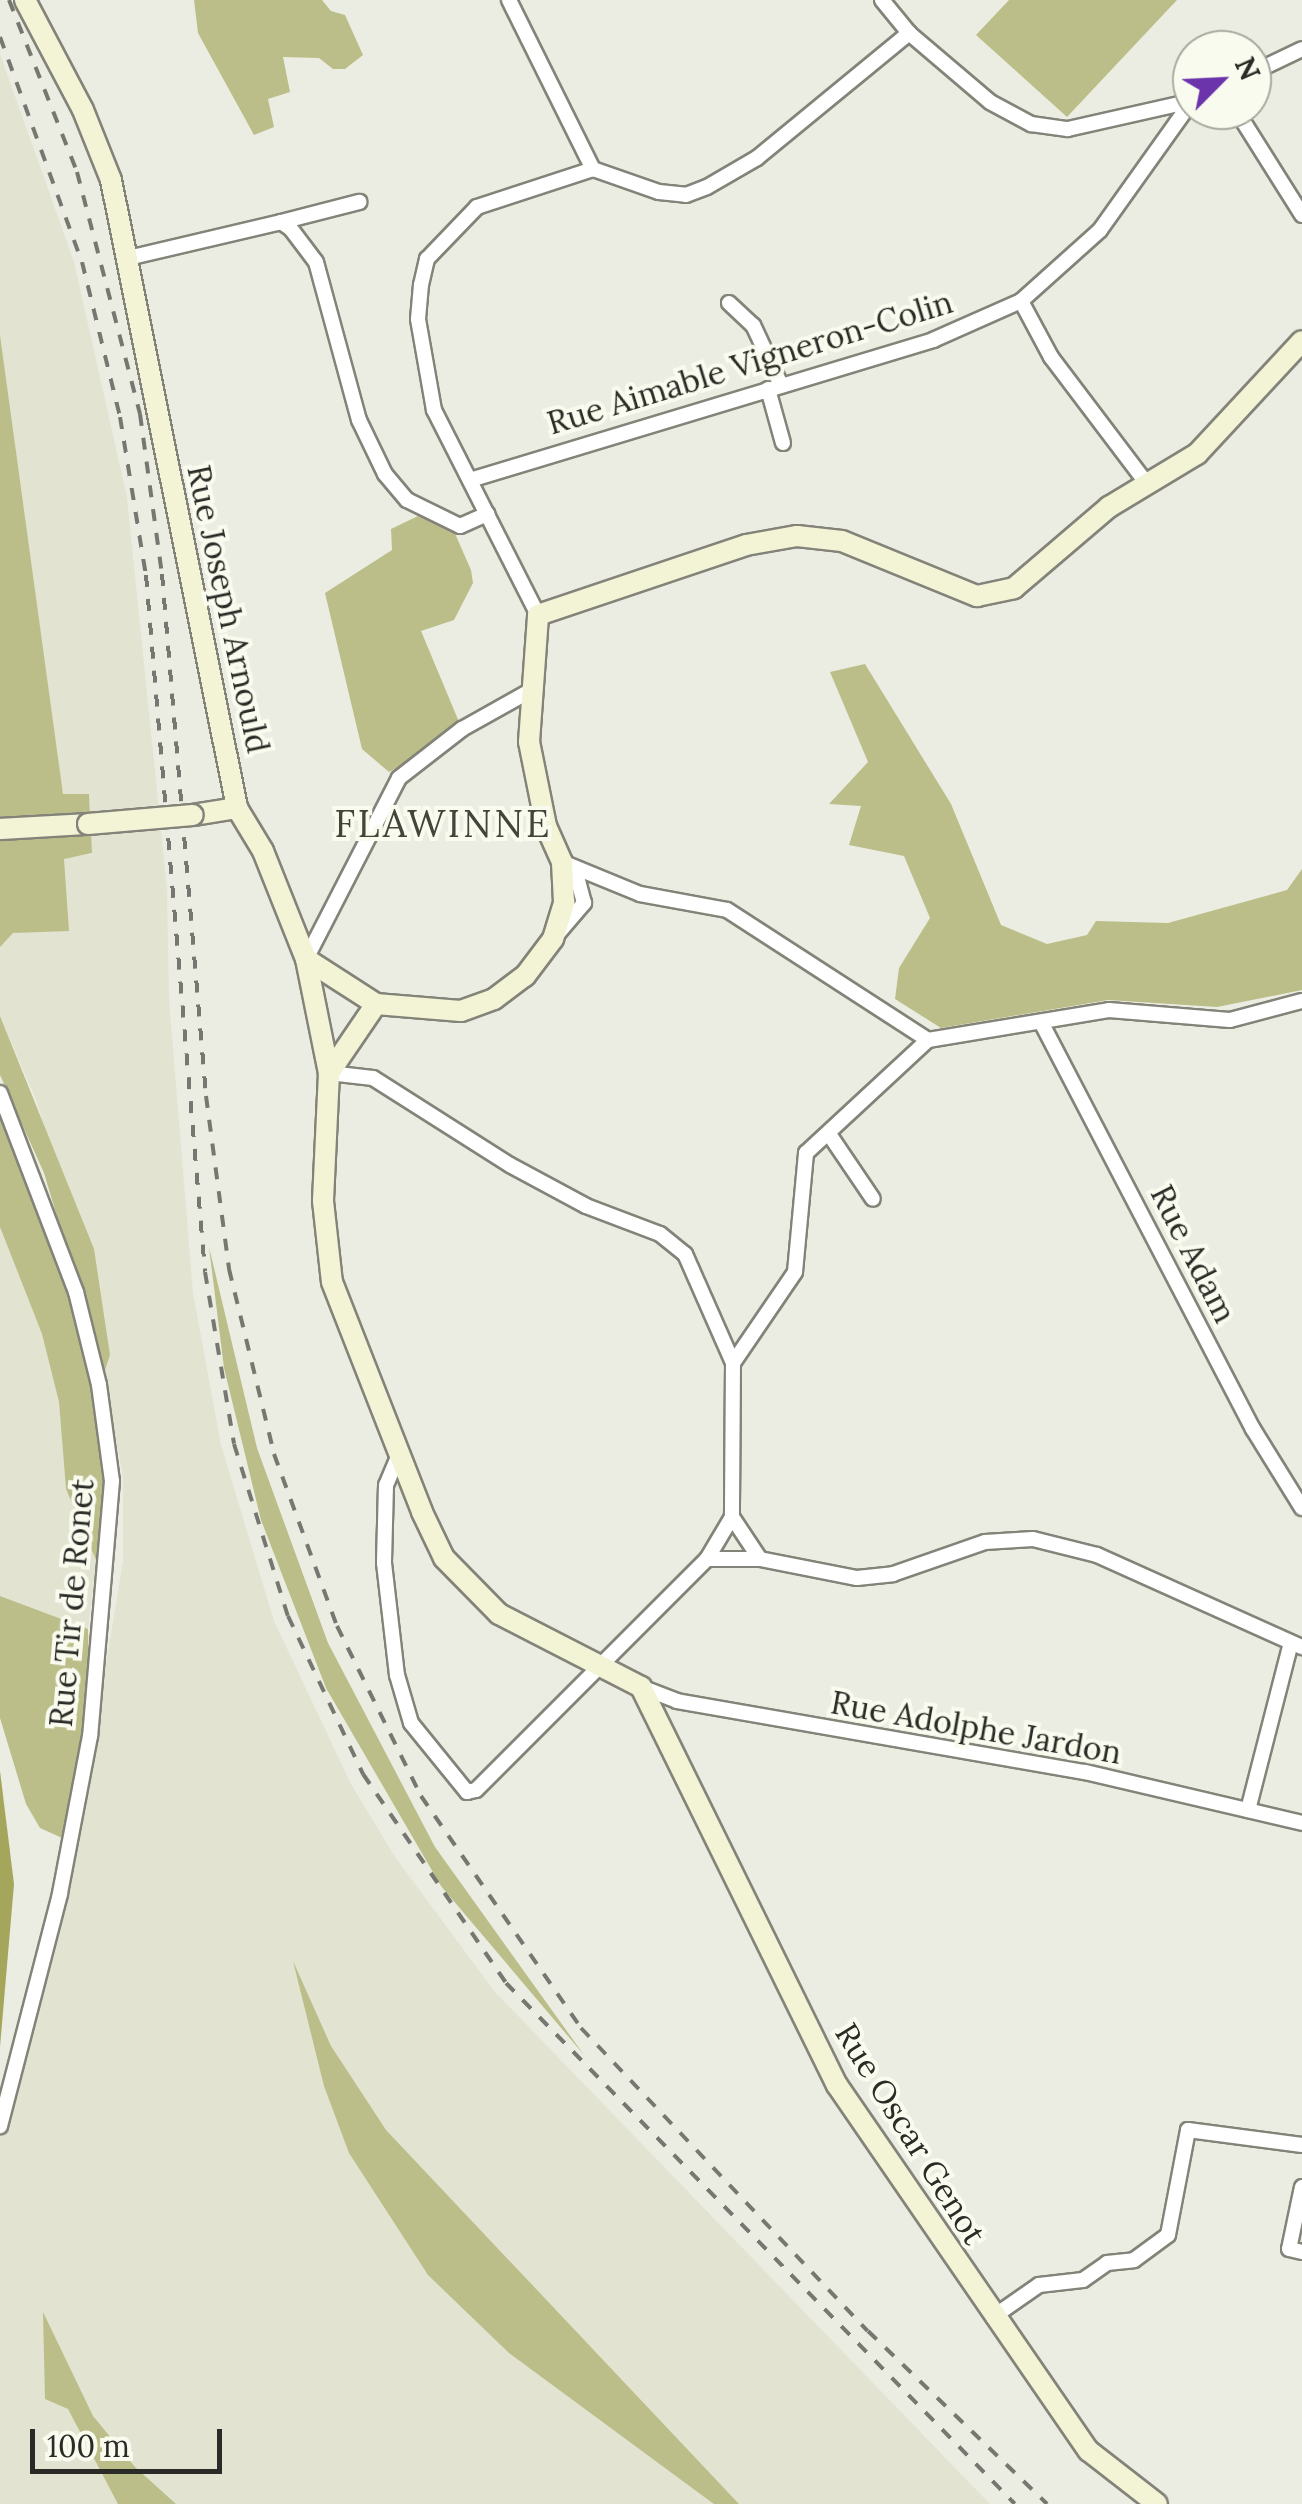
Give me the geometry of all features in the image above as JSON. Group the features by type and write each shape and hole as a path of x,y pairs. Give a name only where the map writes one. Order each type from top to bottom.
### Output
{"street":[{"name":"Rue Joseph Arnould","path":"25,0 98,142 128,258 238,808 263,851 306,960 329,1073 323,1201 332,1282 398,1456 444,1558 466,1586 500,1614 601,1662"},
{"path":"509,0 593,168"},
{"path":"882,0 908,33 990,102 1054,130 1172,105"},
{"path":"528,692 462,729 399,778 306,960 376,1004 460,1011 494,999 526,976 553,939 564,902 562,862 538,794 528,692 538,615 426,382 418,319 427,259 477,207 593,168 659,192 686,196 707,188 757,158 908,33"},
{"path":"1272,63 1302,48"},
{"name":"Rue Aimable Vigneron-Colin","path":"470,480 933,340 1021,301 1100,230 1172,129"},
{"path":"1249,130 1302,215"},
{"path":"128,258 359,202"},
{"path":"281,222 316,262 359,420 385,474 408,500 460,526 487,514"},
{"path":"1021,301 1051,357 1147,484"},
{"path":"729,302 754,325 775,387 783,444"},
{"path":"538,615 746,545 797,536 842,542 945,588 986,596 1038,572 1109,506 1196,454 1302,341"},
{"path":"0,829 193,816 238,808"},
{"path":"562,862 640,894 727,910 928,1040"},
{"path":"733,1363 796,1272 806,1153 928,1040 1109,1010 1230,1020 1302,1001"},
{"path":"376,1004 329,1073 373,1078 525,1173 660,1234 684,1254 733,1363 732,1518 707,1559 476,1790 466,1792 445,1772 411,1722 398,1675 384,1563 386,1485 398,1456"},
{"name":"Rue Adam","path":"1042,1022 1253,1430 1302,1508"},
{"name":"Rue Tir de Ronet","path":"0,1093 76,1292 100,1385 112,1481 90,1736 60,1894 0,2126"},
{"path":"829,1134 872,1199"},
{"path":"732,1518 760,1560"},
{"path":"707,1559 760,1560 857,1578 893,1574 985,1542 1032,1539 1114,1562 1296,1645 1248,1810"},
{"path":"601,1662 641,1687"},
{"name":"Rue Adolphe Jardon","path":"641,1687 676,1701 1085,1772 1302,1822"},
{"name":"Rue Oscar Genot","path":"641,1687 837,2085 993,2317 1090,2451 1157,2504"},
{"path":"993,2317 1039,2286 1082,2280 1108,2263 1134,2260 1168,2235 1188,2130 1302,2147"},
{"path":"1302,2187 1289,2250 1302,2252"}],"shaded area":[{"path":"194,0 322,0 331,11 345,15 363,55 345,69 333,69 319,58 283,57 290,92 268,99 274,127 254,135 198,33"},
{"path":"1009,0 1177,0 1067,117 976,35"},
{"path":"0,54 74,262 127,497 167,889 169,1000 193,1293 221,1445 274,1621 351,1784 395,1857 495,1992 990,2504 0,2504 0,2136 77,1841 123,1561 123,1477 104,1373 110,1355 37,1102 0,1016 0,947 64,858 92,854 89,794 63,795 0,335"},
{"path":"0,335 63,794 89,794 90,816 0,822"},
{"path":"418,516 453,529 471,570 473,583 454,620 421,631 462,729 389,772 362,749 325,593 392,550 391,529"},
{"path":"865,664 951,804 1001,925 1047,944 1087,935 1096,921 1168,923 1287,890 1302,869 1302,990 1217,1007 1108,1000 941,1028 895,999 899,968 930,918 904,856 849,845 861,806 829,804 868,762 830,672"},
{"path":"91,831 92,853 64,859 69,931 13,933 0,947 0,837"},
{"path":"0,1016 94,1249 110,1355 104,1373 44,1173 0,1075"},
{"path":"0,1093 54,1223 99,1385 110,1548 96,1560 66,1489 59,1402 42,1334 0,1227"},
{"path":"0,1227 42,1334 59,1402 66,1489 96,1560 88,1629 0,1596"},
{"path":"209,1247 257,1448 328,1643 435,1847 584,2055 441,1886 326,1688 261,1520 224,1368"},
{"path":"0,1596 88,1629 90,1736 71,1842 40,1828 26,1804 0,1718"},
{"path":"0,1771 14,1884 0,2047"},
{"path":"293,1961 331,2046 386,2130 739,2504 714,2504 703,2496 509,2353 428,2275 349,2153 324,2086"},
{"path":"43,2312 93,2416 135,2467 176,2504 118,2504 68,2409 45,2399"}],"railway":[{"path":"9,0 77,172 140,414 162,574 206,1096 229,1269 274,1454 337,1626 421,1796 581,2028 868,2331 1047,2504"},
{"path":"0,37 82,262 120,417 146,575 205,1272 234,1444 288,1616 363,1774 506,1983 1015,2504"}],"district":[{"name":"FLAWINNE","path":"443,824"}]}
